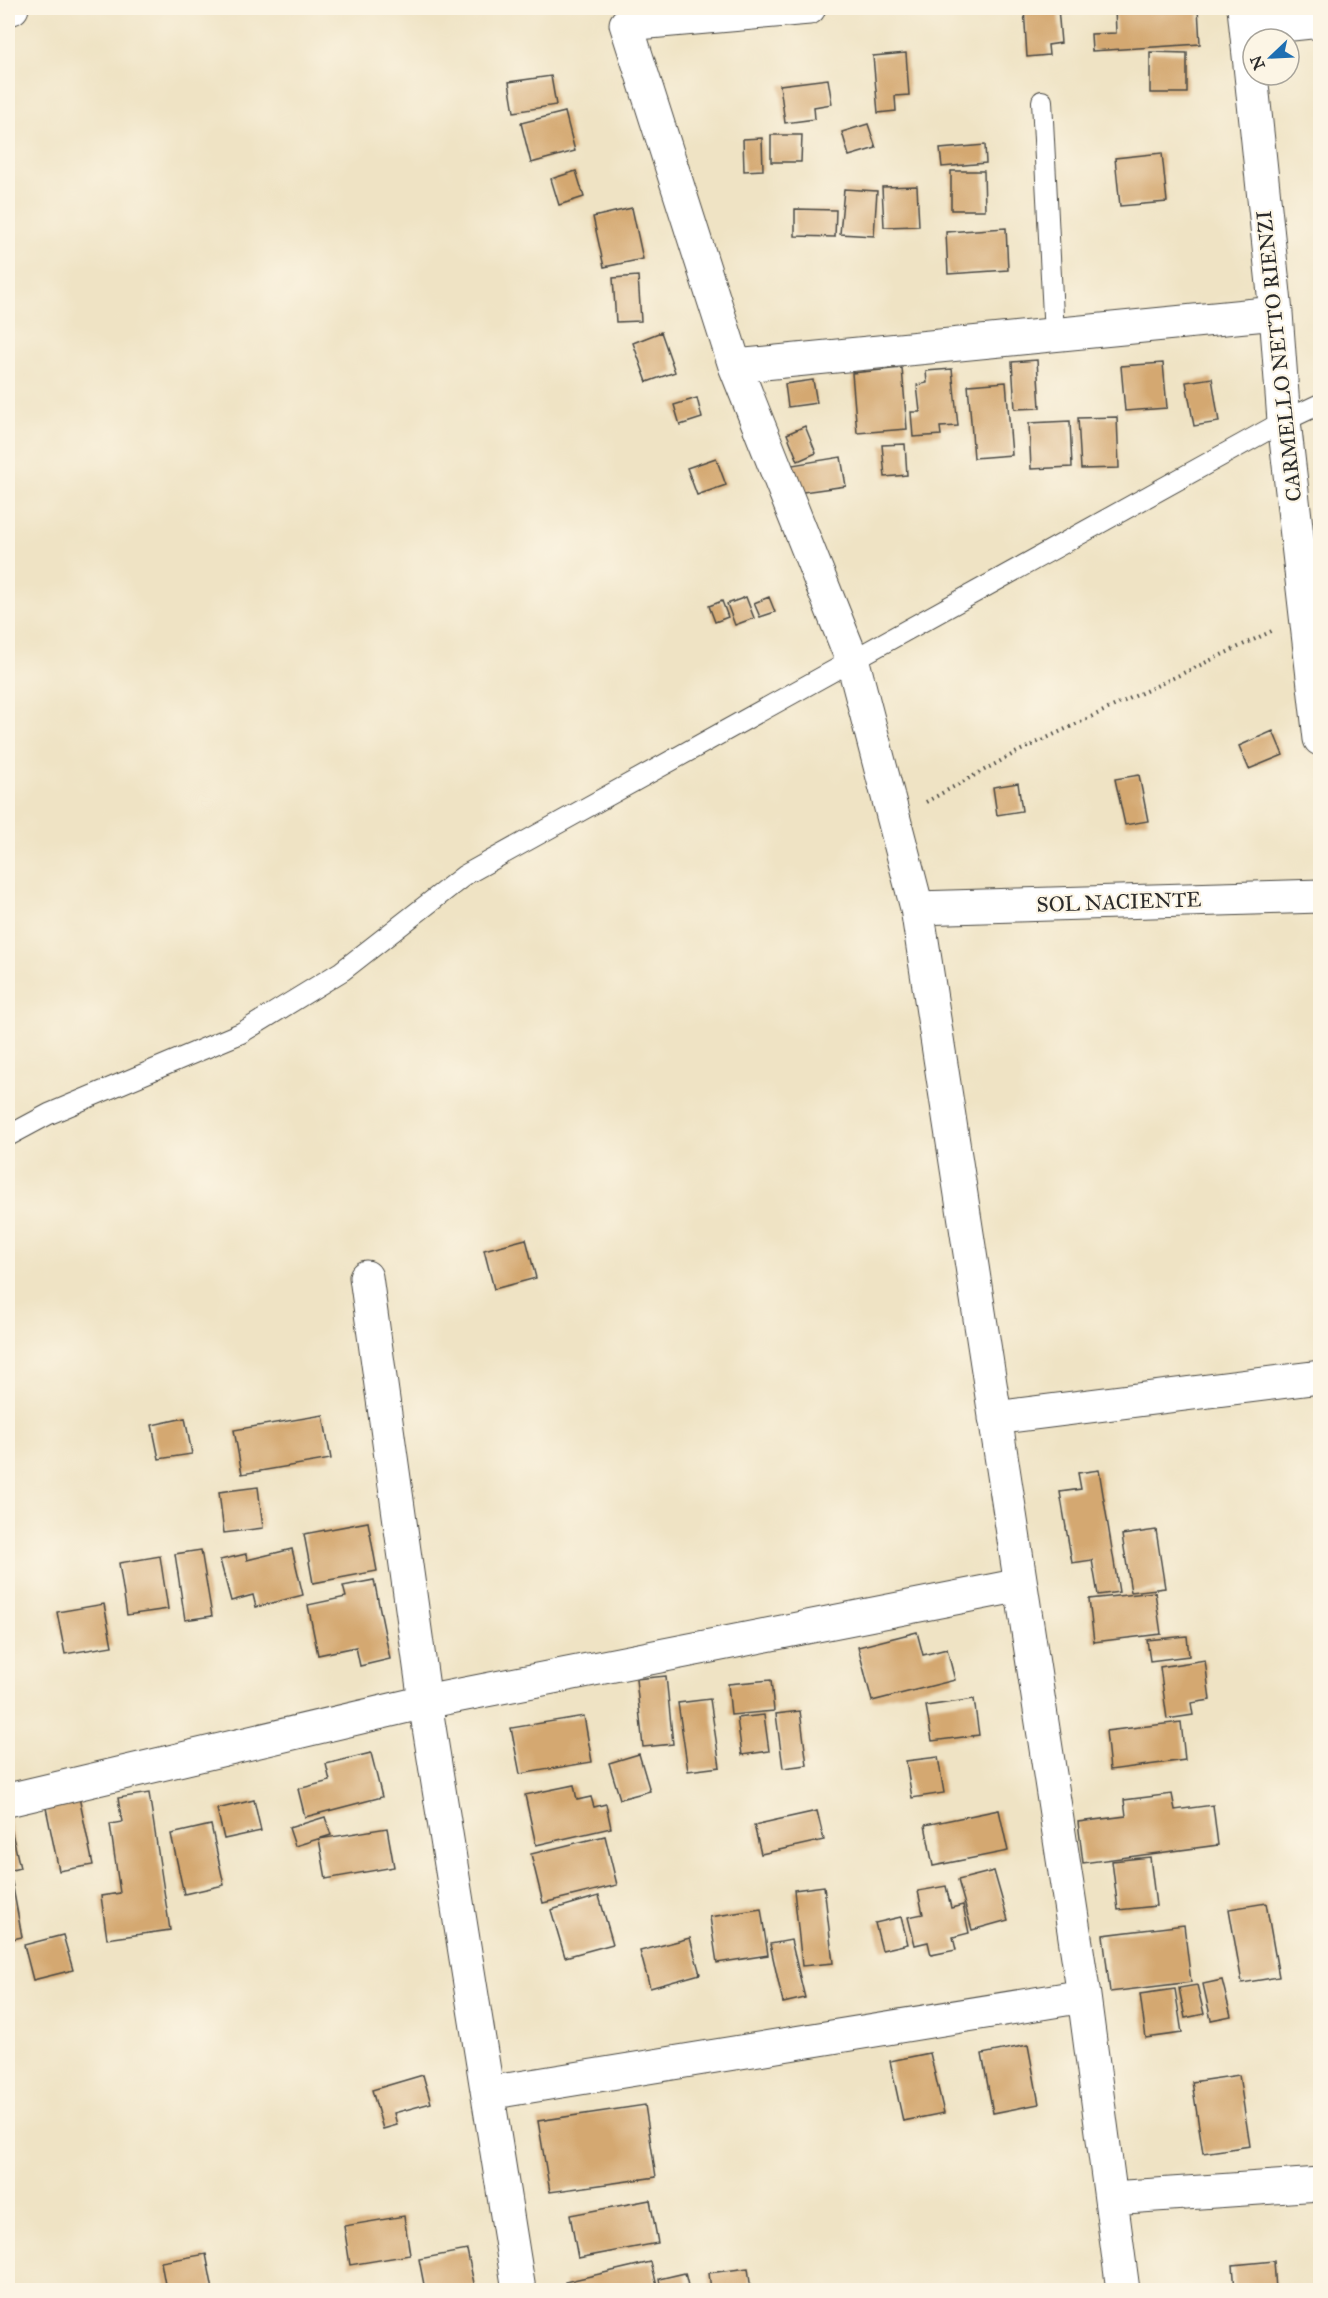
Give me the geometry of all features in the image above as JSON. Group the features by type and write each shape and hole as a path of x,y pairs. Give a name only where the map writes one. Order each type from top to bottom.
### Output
{"street":[{"path":"8,9 12,8"},
{"path":"809,8 626,24 735,366 853,662 917,908 1084,1996 1123,2290"},
{"path":"1245,18 1320,21"},
{"name":"CARMELLO NETTO RIENZI","path":"1245,18 1276,313 1284,422 1320,739"},
{"path":"735,366 1276,313"},
{"name":"SOL NACIENTE","path":"917,908 1320,897"},
{"path":"366,1277 425,1702 519,2290"},
{"path":"995,1418 1320,1377"},
{"path":"8,1800 425,1702 1021,1585"},
{"path":"488,2093 1084,1996"},
{"path":"1111,2198 1320,2184"}],"lane":[{"path":"1042,101 1053,335"},
{"path":"8,1136 49,1114 241,1033 342,971 465,875 1320,404"}],"path":[{"path":"894,819 1015,753 1307,615"}],"building":[{"path":"1024,8 1058,8 1061,43 1048,45 1049,55 1027,57"},
{"path":"1115,8 1198,8 1200,44 1092,51 1091,34 1116,33"},
{"path":"1150,52 1187,53 1187,93 1150,93"},
{"path":"906,53 909,95 895,96 896,111 878,113 873,56"},
{"path":"551,76 556,105 514,112 509,82"},
{"path":"828,79 832,104 814,107 815,119 785,123 780,85"},
{"path":"565,112 575,151 531,163 521,123"},
{"path":"868,124 876,148 849,156 842,132"},
{"path":"771,135 802,135 801,162 771,162"},
{"path":"762,138 763,170 744,171 743,139"},
{"path":"985,145 986,163 942,167 940,149"},
{"path":"1162,153 1167,202 1120,206 1115,158"},
{"path":"576,171 584,197 559,205 551,179"},
{"path":"951,171 984,171 985,210 951,210"},
{"path":"917,186 919,226 884,227 882,187"},
{"path":"844,189 877,191 874,236 840,234"},
{"path":"632,208 643,259 604,267 593,217"},
{"path":"795,209 836,210 835,237 795,236"},
{"path":"1006,228 1008,270 948,274 946,232"},
{"path":"638,276 641,321 616,322 613,278"},
{"path":"661,332 675,372 647,382 633,343"},
{"path":"1037,360 1040,408 1015,409 1012,362"},
{"path":"1163,363 1167,408 1125,411 1121,366"},
{"path":"902,368 907,429 857,433 852,373"},
{"path":"952,369 958,426 940,427 941,435 913,437 911,412 920,412 917,385 927,383 926,371"},
{"path":"1212,378 1219,422 1194,426 1186,382"},
{"path":"813,380 817,403 788,407 785,384"},
{"path":"1006,382 1012,455 974,458 968,385"},
{"path":"697,398 702,418 680,425 674,405"},
{"path":"1117,417 1119,468 1081,469 1078,418"},
{"path":"1070,421 1072,467 1031,469 1029,423"},
{"path":"805,426 816,453 798,461 787,434"},
{"path":"905,444 907,475 885,477 882,445"},
{"path":"841,457 846,486 796,493 792,465"},
{"path":"716,458 726,485 697,495 687,468"},
{"path":"746,597 754,618 735,625 727,604"},
{"path":"769,597 775,612 760,617 754,603"},
{"path":"722,601 728,617 715,622 709,606"},
{"path":"1273,731 1283,755 1249,769 1239,746"},
{"path":"1139,775 1148,821 1125,825 1115,779"},
{"path":"1018,783 1022,811 997,815 993,787"},
{"path":"526,1239 536,1278 494,1289 484,1250"},
{"path":"323,1415 331,1459 242,1474 234,1430"},
{"path":"185,1418 192,1454 159,1459 152,1425"},
{"path":"1099,1470 1119,1592 1098,1595 1092,1560 1072,1563 1060,1492 1081,1489 1078,1473"},
{"path":"258,1487 263,1528 224,1533 219,1492"},
{"path":"368,1522 377,1571 313,1583 304,1534"},
{"path":"1156,1530 1165,1588 1131,1592 1122,1535"},
{"path":"292,1549 303,1595 256,1607 253,1595 231,1601 220,1560 246,1554 247,1560"},
{"path":"201,1550 212,1616 185,1620 175,1554"},
{"path":"160,1556 168,1609 127,1615 119,1563"},
{"path":"374,1580 390,1659 360,1666 356,1647 318,1655 308,1605 346,1597 343,1586"},
{"path":"1155,1592 1161,1634 1094,1642 1089,1599"},
{"path":"104,1604 112,1646 65,1654 57,1612"},
{"path":"917,1632 923,1655 947,1649 955,1680 872,1701 858,1647"},
{"path":"1187,1636 1189,1656 1150,1661 1147,1640"},
{"path":"1205,1660 1210,1700 1191,1703 1193,1715 1167,1719 1160,1667"},
{"path":"666,1676 673,1744 643,1747 636,1679"},
{"path":"771,1680 774,1711 731,1715 728,1684"},
{"path":"710,1699 720,1767 688,1771 678,1703"},
{"path":"974,1699 979,1735 932,1741 926,1706"},
{"path":"800,1711 807,1765 783,1768 776,1714"},
{"path":"764,1715 769,1751 742,1755 737,1718"},
{"path":"584,1716 592,1762 520,1774 511,1728"},
{"path":"1181,1722 1185,1760 1110,1770 1106,1731"},
{"path":"371,1753 382,1797 305,1817 298,1789 330,1781 326,1764"},
{"path":"639,1754 650,1791 620,1799 609,1763"},
{"path":"938,1757 944,1793 912,1798 906,1761"},
{"path":"574,1785 577,1800 591,1797 594,1807 606,1804 611,1828 536,1845 525,1795"},
{"path":"149,1793 170,1930 107,1939 101,1896 120,1893 110,1824 122,1822 118,1798"},
{"path":"1172,1794 1175,1810 1213,1805 1218,1845 1083,1863 1078,1822 1126,1816 1124,1800"},
{"path":"79,1797 93,1865 59,1871 45,1803"},
{"path":"254,1800 261,1831 224,1839 217,1809"},
{"path":"999,1810 1008,1851 933,1866 925,1825"},
{"path":"817,1811 824,1840 761,1854 754,1825"},
{"path":"8,1815 20,1868 8,1871"},
{"path":"325,1817 331,1835 295,1846 289,1828"},
{"path":"211,1825 224,1885 184,1894 171,1834"},
{"path":"387,1828 394,1867 326,1879 319,1839"},
{"path":"605,1836 617,1885 543,1903 531,1854"},
{"path":"1150,1857 1156,1906 1118,1910 1112,1861"},
{"path":"994,1871 1008,1920 972,1930 958,1880"},
{"path":"12,1882 22,1937 8,1940 8,1883"},
{"path":"824,1886 833,1963 802,1966 794,1890"},
{"path":"946,1886 951,1908 963,1905 969,1933 953,1937 956,1950 931,1955 928,1942 915,1945 908,1917 923,1914 918,1891"},
{"path":"599,1896 613,1944 565,1957 551,1910"},
{"path":"1266,1903 1279,1977 1242,1983 1229,1909"},
{"path":"761,1909 768,1955 717,1963 710,1917"},
{"path":"901,1917 908,1944 882,1950 875,1923"},
{"path":"1184,1925 1191,1982 1110,1992 1103,1935"},
{"path":"63,1935 73,1970 33,1980 24,1945"},
{"path":"690,1938 700,1974 650,1988 640,1951"},
{"path":"791,1940 805,1998 783,2003 770,1944"},
{"path":"1222,1980 1231,2016 1211,2020 1203,1984"},
{"path":"1197,1985 1204,2014 1185,2018 1179,1988"},
{"path":"1175,1989 1182,2033 1146,2038 1140,1994"},
{"path":"1028,2045 1039,2104 993,2113 982,2054"},
{"path":"930,2053 944,2113 903,2121 890,2061"},
{"path":"423,2075 431,2103 394,2113 397,2125 383,2129 372,2090"},
{"path":"1239,2075 1250,2146 1203,2153 1192,2082"},
{"path":"645,2105 656,2177 550,2192 538,2121"},
{"path":"650,2200 658,2243 578,2258 570,2215"},
{"path":"404,2216 410,2255 350,2265 344,2226"},
{"path":"467,2250 475,2288 425,2290 419,2259"},
{"path":"206,2254 213,2290 166,2290 161,2262"},
{"path":"1274,2261 1276,2290 1235,2290 1233,2265"},
{"path":"651,2262 658,2290 567,2290 565,2282"},
{"path":"748,2268 751,2290 711,2290 709,2273"},
{"path":"685,2273 689,2290 661,2290 659,2279"}]}
